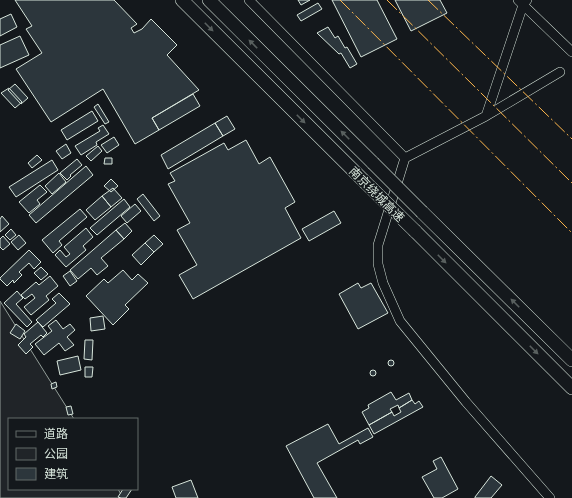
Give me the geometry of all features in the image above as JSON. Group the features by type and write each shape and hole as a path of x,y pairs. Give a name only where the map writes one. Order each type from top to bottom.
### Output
{"highway":[{"name":"南京绕城高速","path":"182,0 572,388"},
{"name":"南京绕城高速","path":"209,0 572,360"}],"street":[{"path":"248,0 405,158"},
{"path":"486,116 523,2 572,52"},
{"path":"550,498 466,402 400,321 383,283 378,264 378,245 405,158 486,116 560,72"}],"green space":[{"path":"0,301 73,418 8,418 8,490 119,490 123,498 0,498"}],"building":[{"path":"15,0 114,0 137,24 131,28 134,33 142,29 151,19 177,45 167,55 199,90 152,118 159,130 135,144 103,89 51,122 16,69 42,53 26,29 32,26"},
{"path":"298,0 310,0 301,5"},
{"path":"332,0 377,0 397,39 361,57"},
{"path":"395,0 440,0 447,13 411,31"},
{"path":"318,3 322,9 301,21 297,15"},
{"path":"11,14 17,27 0,36 0,19"},
{"path":"328,27 335,38 338,36 345,48 347,47 357,64 350,68 341,53 339,54 317,33"},
{"path":"20,36 29,55 0,68 0,45"},
{"path":"15,84 28,98 21,104 8,90"},
{"path":"9,88 22,102 15,108 1,93"},
{"path":"193,94 200,106 159,130 152,118"},
{"path":"98,104 109,122 105,124 94,107"},
{"path":"92,111 98,121 67,140 61,130"},
{"path":"227,116 235,129 223,136 215,123"},
{"path":"215,123 223,136 168,169 161,155"},
{"path":"103,125 109,134 96,142 97,145 81,155 75,146 100,131 98,128"},
{"path":"114,137 119,145 107,153 101,145"},
{"path":"246,140 259,164 270,157 295,202 285,208 301,238 193,299 179,275 197,265 177,230 190,223 168,184 175,181 170,173 224,143 228,150"},
{"path":"66,144 71,153 62,159 56,151"},
{"path":"98,146 102,151 91,161 86,156"},
{"path":"37,155 42,160 32,168 28,163"},
{"path":"105,158 112,158 112,164 104,164"},
{"path":"77,159 82,165 70,175 71,176 67,180 60,173"},
{"path":"52,160 58,170 16,197 9,187"},
{"path":"86,166 93,175 36,223 29,215"},
{"path":"59,173 66,182 52,194 45,186"},
{"path":"111,179 118,186 111,192 104,186"},
{"path":"40,185 47,192 37,200 40,204 29,213 19,202"},
{"path":"113,188 122,198 111,207 102,196"},
{"path":"143,194 160,216 154,221 137,199"},
{"path":"102,196 111,207 95,220 86,210"},
{"path":"124,199 130,207 97,235 90,228"},
{"path":"135,204 141,211 127,223 121,216"},
{"path":"80,209 87,217 59,241 62,245 53,253 42,240"},
{"path":"334,211 341,223 309,241 302,229"},
{"path":"2,216 9,224 0,232 0,219"},
{"path":"125,223 132,231 124,239 116,230"},
{"path":"86,228 93,237 83,246 86,250 66,267 55,255 60,250 66,257 70,254 64,247"},
{"path":"11,229 16,235 10,240 5,235"},
{"path":"116,230 124,239 101,258 108,266 97,275 91,268 78,279 70,270"},
{"path":"19,235 26,243 18,250 11,242"},
{"path":"154,235 163,244 154,252 145,243"},
{"path":"3,236 10,244 3,250 0,247 0,239"},
{"path":"145,243 154,252 141,265 132,255"},
{"path":"29,250 41,262 34,269 29,263 19,272 22,275 14,283 13,280 7,286 0,278"},
{"path":"41,267 48,274 41,280 34,273"},
{"path":"123,270 132,280 138,274 148,283 125,305 129,309 113,325 86,296 104,279 108,283"},
{"path":"70,271 77,281 70,286 63,276"},
{"path":"50,276 58,286 46,296 49,300 31,315 24,307 35,298 32,294 25,299 21,295 36,282 39,285"},
{"path":"358,283 361,288 371,283 388,313 358,329 339,294"},
{"path":"17,291 23,298 16,304 32,322 27,327 4,303"},
{"path":"59,293 70,304 43,327 36,320 56,303 52,299"},
{"path":"103,316 105,329 91,331 90,318"},
{"path":"56,320 63,329 70,324 75,330 67,337 74,345 65,351 59,343 44,355 35,344 52,331 48,326"},
{"path":"38,322 47,333 43,337 41,335 30,344 33,347 26,354 18,345 26,337 24,334"},
{"path":"16,324 25,331 20,339 10,333"},
{"path":"85,340 93,340 92,360 84,359"},
{"path":"78,356 81,370 60,375 57,361"},
{"path":"391,360 394,363 391,366 388,363"},
{"path":"85,367 93,367 92,377 85,377"},
{"path":"373,370 376,373 373,376 370,373"},
{"path":"56,382 57,387 52,389 51,384"},
{"path":"391,392 396,400 409,393 412,400 399,408 398,405 390,409 392,412 369,425 362,412 369,408 368,405"},
{"path":"412,400 415,404 419,401 423,407 374,434 369,425 392,412 394,416 401,412 399,408"},
{"path":"71,406 73,414 68,415 66,407"},
{"path":"328,424 339,444 368,428 373,437 360,444 358,440 317,463 337,498 314,498 286,446"},
{"path":"441,457 458,489 442,498 434,498 422,477 437,469 433,461"},
{"path":"491,476 502,485 491,498 475,498 475,497"},
{"path":"191,480 198,498 176,498 172,487"},
{"path":"122,490 131,490 126,498 118,497"}],"power":[{"path":"340,0 572,233"},
{"path":"387,0 572,183"},
{"path":"428,0 572,139"}]}
